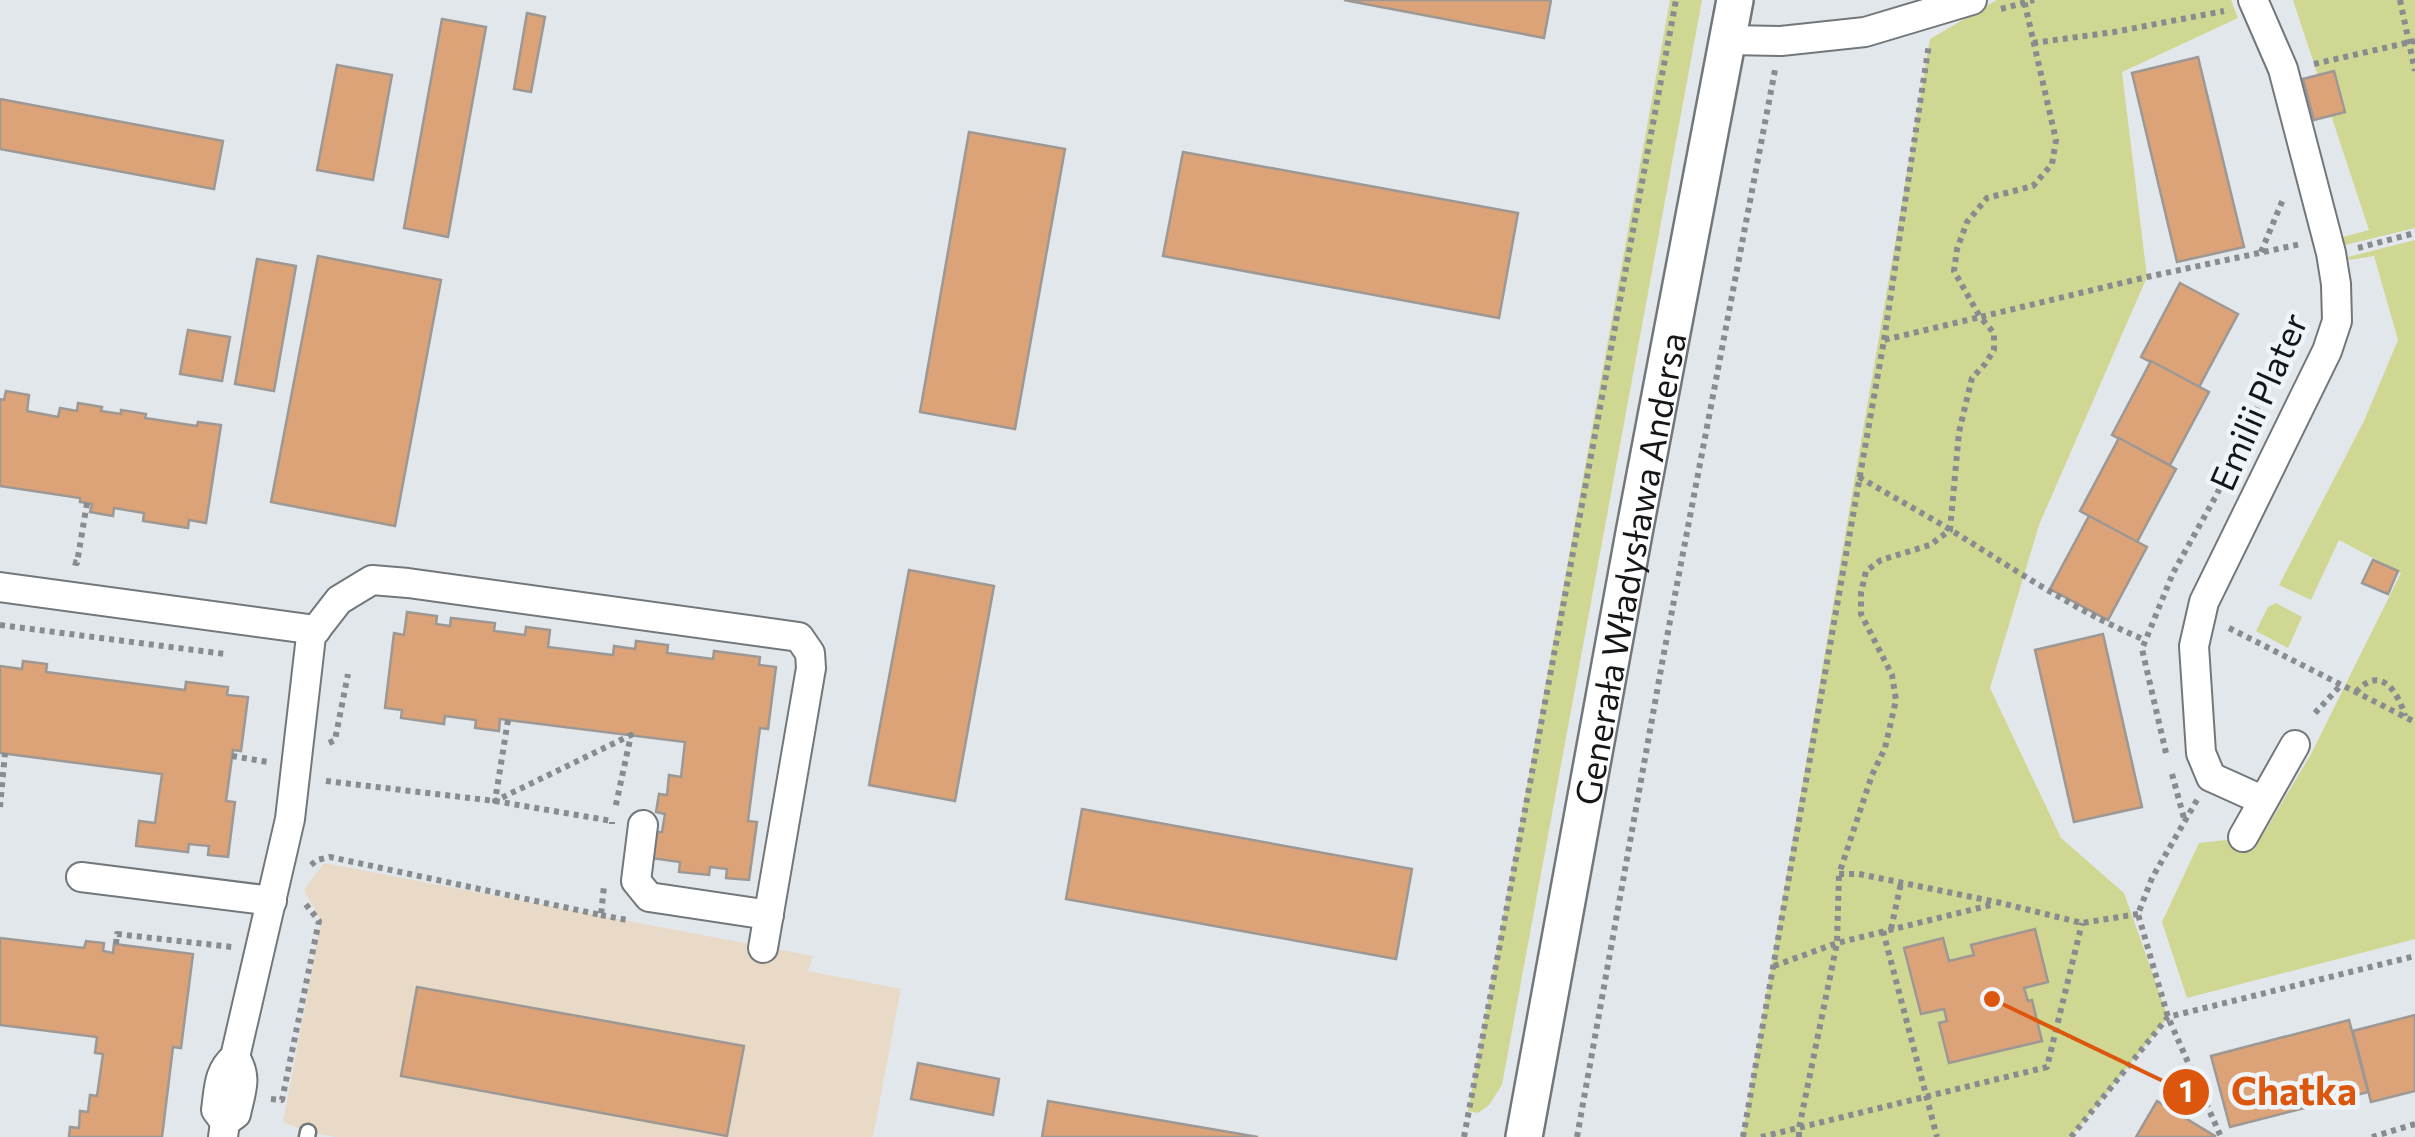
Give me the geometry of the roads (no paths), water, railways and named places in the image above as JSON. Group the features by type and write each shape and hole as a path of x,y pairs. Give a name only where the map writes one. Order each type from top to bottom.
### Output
{"street":[{"name":"Generała Władysława Andersa","path":"1524,1137 1735,0"},
{"path":"1728,40 1781,40 1865,32 1972,0"},
{"name":"Emilii Plater","path":"2242,5 2283,70 2331,253 2337,322 2327,352 2204,602 2194,646 2200,753 2211,777 2262,800"},
{"path":"224,1130 236,1114 243,1070 235,1056 290,819 311,636 339,600 372,580 799,637 810,653 811,668 763,948"},
{"path":"0,587 316,630"},
{"path":"2243,837 2295,745"},
{"path":"642,826 636,881 649,897 769,916"},
{"path":"81,877 272,902"}],"place":[{"name":"Chatka","path":"1992,999"}]}
